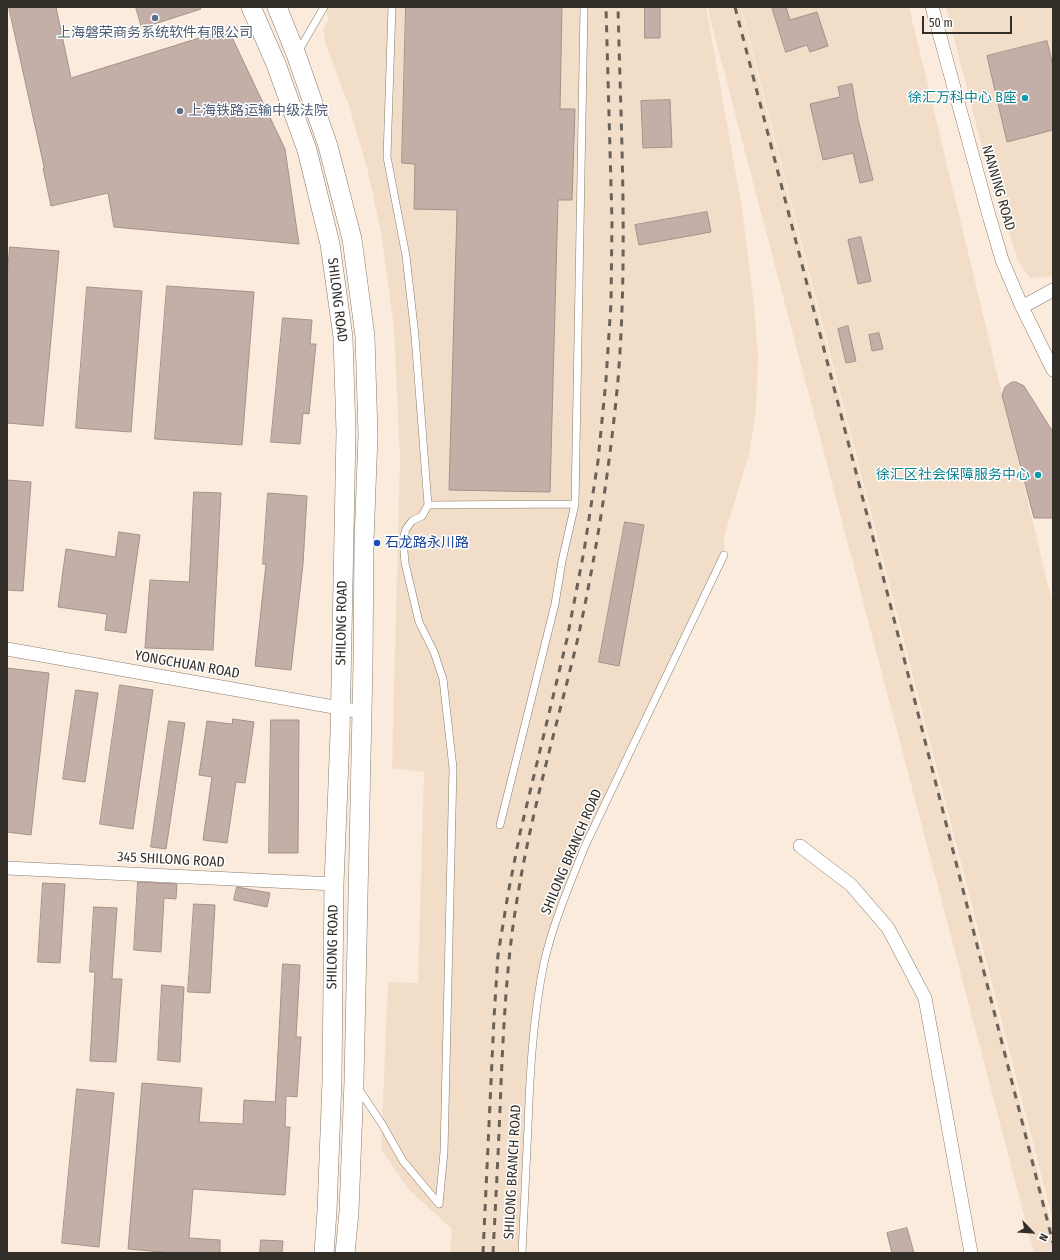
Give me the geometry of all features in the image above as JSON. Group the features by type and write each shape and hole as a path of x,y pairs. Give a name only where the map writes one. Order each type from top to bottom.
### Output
{"main road":[{"name":"SHILONG ROAD","path":"251,7 276,64 307,150 330,244 343,337 346,432 340,708 334,884 332,1081 328,1211 324,1253"},
{"name":"SHILONG ROAD","path":"277,7 296,54 328,146 352,239 365,336 368,435 364,541 354,1081 349,1212 345,1253"}],"street":[{"name":"NANNING ROAD","path":"932,7 1002,260 1022,307 1053,370"},
{"path":"1022,307 1053,290"},
{"name":"YONGCHUAN ROAD","path":"7,649 362,712"},
{"path":"800,846 851,885 888,928 925,998 971,1253"},
{"name":"345 SHILONG ROAD","path":"7,868 334,884"}],"lane":[{"path":"296,54 324,7"},
{"path":"354,1081 382,1124 403,1161 439,1204 444,1152 453,768 443,679 434,652 419,622 406,563 403,538 406,529 412,521 422,516 428,505 415,336 407,263 387,157 392,7"},
{"path":"500,825 555,604 562,561 575,504 584,7"},
{"path":"428,505 575,504"},
{"name":"SHILONG BRANCH ROAD","path":"522,1253 530,1066 534,1029 545,962 553,932 569,884 585,846 724,555"}],"shaded area":[{"path":"324,7 706,7 742,208 754,305 758,357 756,409 750,450 724,537 724,555 585,846 555,924 538,996 522,1253 450,1253 452,1229 409,1190 381,1149 388,982 418,983 424,772 392,768 400,459 394,328 381,232 367,168 349,106 326,45 323,28 329,20"},
{"path":"708,7 740,7 1053,1232 1053,1253 1034,1253"},
{"path":"741,7 909,7 1053,606 1053,1221"},
{"path":"946,7 1053,7 1053,275 1049,277 1030,278 1018,261 982,147"}],"building":[{"name":"上海铁路运输中级法院","path":"9,7 56,7 71,78 228,29 285,149 299,244 114,227 108,193 51,206"},
{"name":"上海磐荣商务系统软件有限公司","path":"136,7 200,7 201,9 142,28"},
{"path":"406,7 562,7 560,109 575,109 572,200 558,200 550,492 449,490 457,210 414,209 415,164 402,163"},
{"path":"645,7 660,7 660,38 645,38"},
{"path":"772,7 786,7 790,20 817,12 828,46 810,52 807,45 786,52"},
{"name":"徐汇万科中心 B座","path":"1047,41 1053,66 1053,130 1007,142 987,56"},
{"path":"852,84 858,119 873,180 860,183 853,153 823,160 810,104 840,97 838,87"},
{"path":"670,100 672,147 643,148 641,101"},
{"path":"707,212 711,232 639,245 635,225"},
{"path":"861,237 871,281 858,284 848,240"},
{"path":"10,247 59,251 43,426 7,423 7,277"},
{"path":"167,286 254,292 242,445 155,439"},
{"path":"87,287 142,291 131,432 76,428"},
{"path":"283,318 312,320 310,344 316,344 309,414 303,413 300,444 271,442"},
{"path":"848,326 856,361 846,363 838,329"},
{"path":"879,333 883,349 872,351 869,335"},
{"name":"徐汇区社会保障服务中心","path":"1012,382 1016,382 1024,386 1053,432 1053,518 1034,518 1002,395 1005,387"},
{"path":"7,480 31,482 23,591 7,590"},
{"path":"194,492 221,493 213,650 145,648 150,580 189,582"},
{"path":"268,493 307,496 303,564 291,670 255,666 266,564 263,564"},
{"path":"625,522 644,525 619,666 599,662"},
{"path":"119,532 140,535 126,633 105,630 107,614 58,607 66,549 115,557"},
{"path":"7,668 49,673 31,835 7,832"},
{"path":"120,685 153,690 133,829 100,824"},
{"path":"76,690 98,693 85,782 63,779"},
{"path":"233,719 254,722 245,783 236,782 227,843 203,840 212,777 199,775 207,721 232,724"},
{"path":"271,720 299,720 298,853 269,853"},
{"path":"169,721 185,723 166,849 151,847"},
{"path":"138,882 177,884 176,899 164,898 161,952 134,950"},
{"path":"43,883 65,884 60,963 38,962"},
{"path":"237,887 270,893 267,907 234,900"},
{"path":"194,904 215,905 210,993 188,992"},
{"path":"94,907 117,908 112,979 122,979 116,1062 90,1061 95,972 90,972"},
{"path":"283,964 300,965 296,1037 301,1037 297,1097 286,1096 285,1127 290,1127 285,1195 193,1189 189,1238 220,1240 220,1253 173,1253 128,1249 142,1083 202,1088 199,1122 243,1124 244,1100 275,1102"},
{"path":"162,985 184,987 180,1062 158,1060"},
{"path":"77,1089 114,1093 99,1247 62,1243"},
{"path":"907,1228 914,1253 892,1253 887,1233"},
{"path":"261,1240 283,1241 282,1253 260,1253"}],"railway":[{"path":"483,1253 498,955 520,833 567,639 584,551 598,461 606,380 611,303 612,221 606,7"},
{"path":"493,1253 502,1059 514,917 530,830 584,610 602,511 615,413 623,287 623,194 618,7"},
{"path":"735,7 886,588 1053,1243"}],"place":[{"name":"上海磐荣商务系统软件有限公司","path":"155,18"},
{"name":"徐汇万科中心 B座","path":"1025,98"},
{"name":"上海铁路运输中级法院","path":"180,111"},
{"name":"徐汇区社会保障服务中心","path":"1038,475"},
{"name":"石龙路永川路","path":"377,543"}]}
